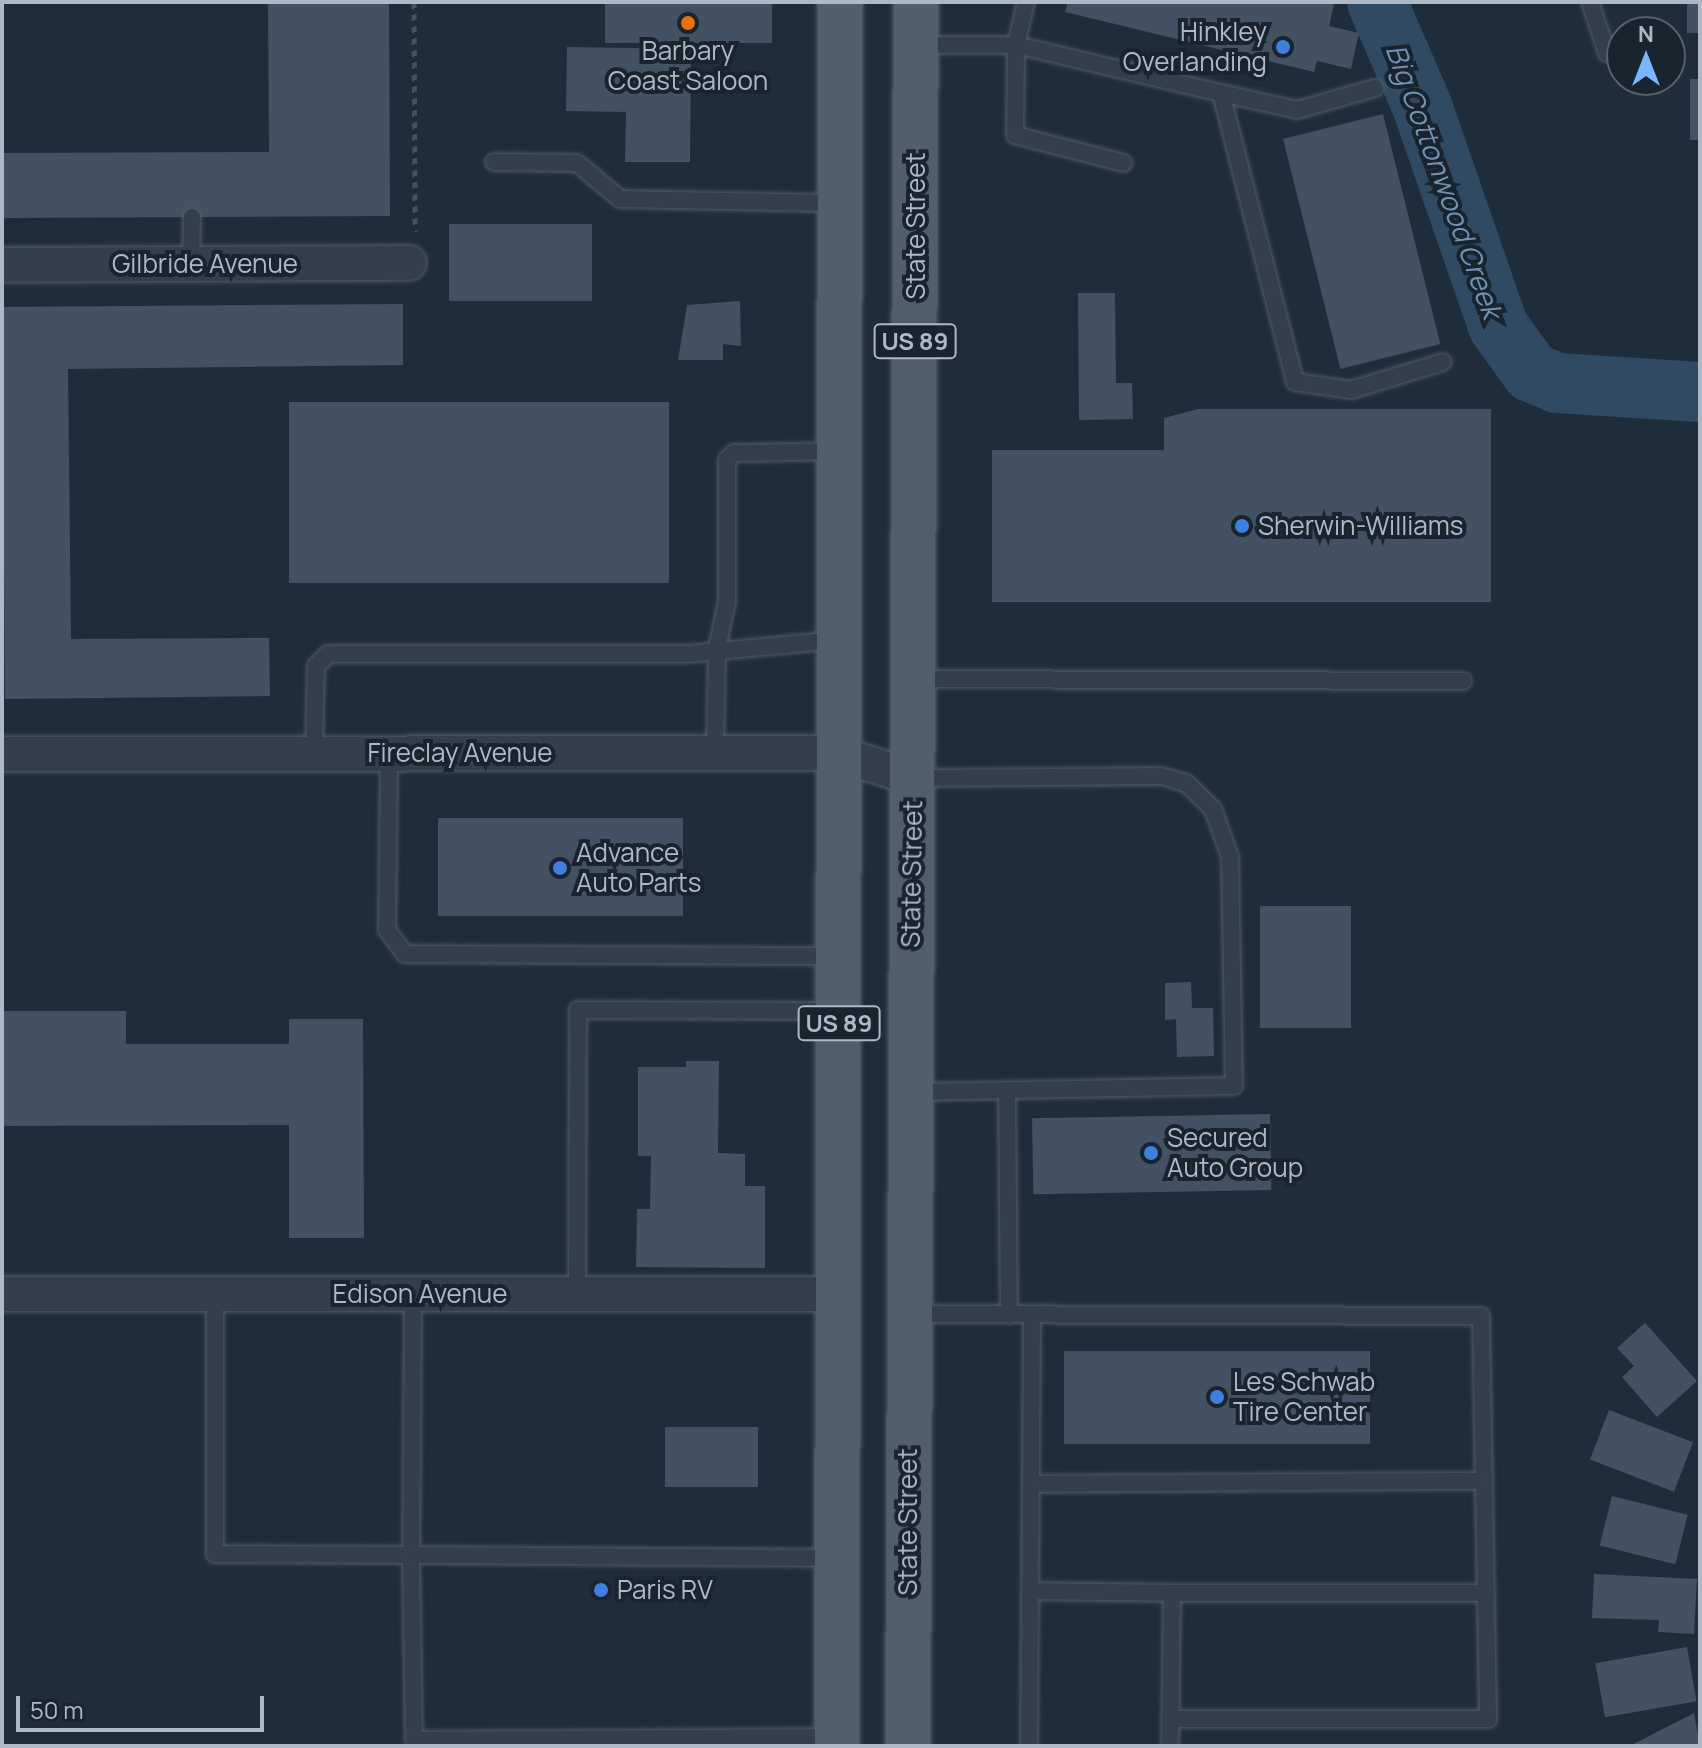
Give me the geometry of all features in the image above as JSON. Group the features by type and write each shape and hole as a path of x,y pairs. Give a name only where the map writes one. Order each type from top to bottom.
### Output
{"main road":[{"name":"US 89","path":"837,1742 839,956 836,753 840,2"},
{"name":"State Street","path":"908,1746 916,23"}],"street":[{"name":"Gilbride Avenue","path":"2,265 409,263"},
{"name":"Fireclay Avenue","path":"2,754 836,753 914,778"},
{"name":"Edison Avenue","path":"2,1294 839,1294"}],"lane":[{"path":"1026,2 1016,45 1015,135 1123,163"},
{"path":"1590,2 1606,50"},
{"path":"916,23 1297,110 1375,88"},
{"path":"1221,93 1295,382 1351,390 1443,362"},
{"path":"494,162 577,163 620,199 840,203"},
{"path":"191,263 192,217"},
{"path":"715,753 717,649 727,601 727,460 734,453 839,451"},
{"path":"314,753 316,666 328,654 717,649 837,640"},
{"path":"915,679 1463,681"},
{"path":"389,752 387,930 405,954 839,956"},
{"path":"909,1092 1234,1086 1230,857 1213,809 1186,783 1161,776 914,778"},
{"path":"577,1294 578,1010 839,1010"},
{"path":"1007,1091 1009,1315"},
{"path":"215,1294 215,1554 837,1558"},
{"path":"413,1294 411,1555 414,1740 837,1742"},
{"path":"909,1314 1481,1316 1488,1719 1170,1719"},
{"path":"1029,1746 1032,1315"},
{"path":"1032,1484 1484,1481"},
{"path":"1032,1591 1486,1593"},
{"path":"1170,1746 1172,1593"}],"path":[{"path":"409,263 416,230 414,2"}],"building":[{"path":"268,2 389,2 390,216 2,218 2,153 269,152"},
{"name":"Barbary Coast Saloon","path":"605,2 772,2 772,43 605,43"},
{"name":"Hinkley Overlanding","path":"1068,2 1327,2 1334,5 1329,26 1359,33 1351,69 1317,61 1314,72 1065,12"},
{"path":"1687,2 1700,2 1700,33 1687,33"},
{"path":"567,47 691,49 690,162 625,162 626,112 566,111"},
{"path":"1690,79 1700,79 1700,140 1690,140"},
{"path":"1383,114 1440,344 1340,369 1283,139"},
{"path":"449,224 592,224 592,301 449,301"},
{"path":"1078,293 1115,293 1116,383 1132,383 1133,419 1079,420"},
{"path":"740,301 741,346 723,344 723,360 678,360 687,305"},
{"path":"403,304 403,365 68,369 71,639 269,638 270,696 5,699 2,307"},
{"path":"289,402 669,402 669,583 289,583"},
{"name":"Sherwin-Williams","path":"1198,409 1491,409 1491,602 992,602 992,450 1164,450 1164,418"},
{"name":"Advance Auto Parts","path":"438,818 683,818 683,916 438,916"},
{"path":"1260,906 1351,906 1351,1028 1260,1028"},
{"path":"1191,982 1192,1008 1213,1008 1214,1056 1177,1057 1176,1019 1165,1020 1165,983"},
{"path":"2,1011 126,1011 126,1044 289,1044 289,1019 363,1019 364,1238 289,1238 289,1125 2,1126"},
{"path":"686,1061 719,1061 718,1153 745,1154 745,1186 765,1186 765,1268 636,1267 637,1209 650,1209 651,1156 638,1156 638,1067 686,1067"},
{"name":"Secured Auto Group","path":"1270,1114 1271,1190 1033,1194 1032,1118"},
{"path":"1645,1323 1697,1381 1657,1417 1622,1377 1634,1366 1617,1348"},
{"name":"Les Schwab Tire Center","path":"1064,1351 1370,1351 1370,1444 1064,1444"},
{"path":"1609,1410 1693,1442 1674,1492 1590,1459"},
{"path":"665,1427 758,1427 758,1487 665,1487"},
{"path":"1612,1496 1688,1515 1675,1564 1600,1545"},
{"path":"1594,1574 1697,1579 1694,1634 1658,1632 1659,1620 1592,1618"},
{"path":"1687,1647 1697,1701 1605,1717 1595,1663"},
{"path":"1694,1713 1700,1746 1630,1746"}],"waterway":[{"name":"Big Cottonwood Creek","path":"1377,2 1422,106 1498,326 1531,372 1557,383 1700,392"}],"place":[{"name":"Barbary Coast Saloon","path":"688,23"},
{"name":"Hinkley Overlanding","path":"1283,47"},
{"name":"Sherwin-Williams","path":"1242,526"},
{"name":"Advance Auto Parts","path":"560,868"},
{"name":"Secured Auto Group","path":"1151,1153"},
{"name":"Les Schwab Tire Center","path":"1217,1397"},
{"name":"Paris RV","path":"601,1590"}]}
